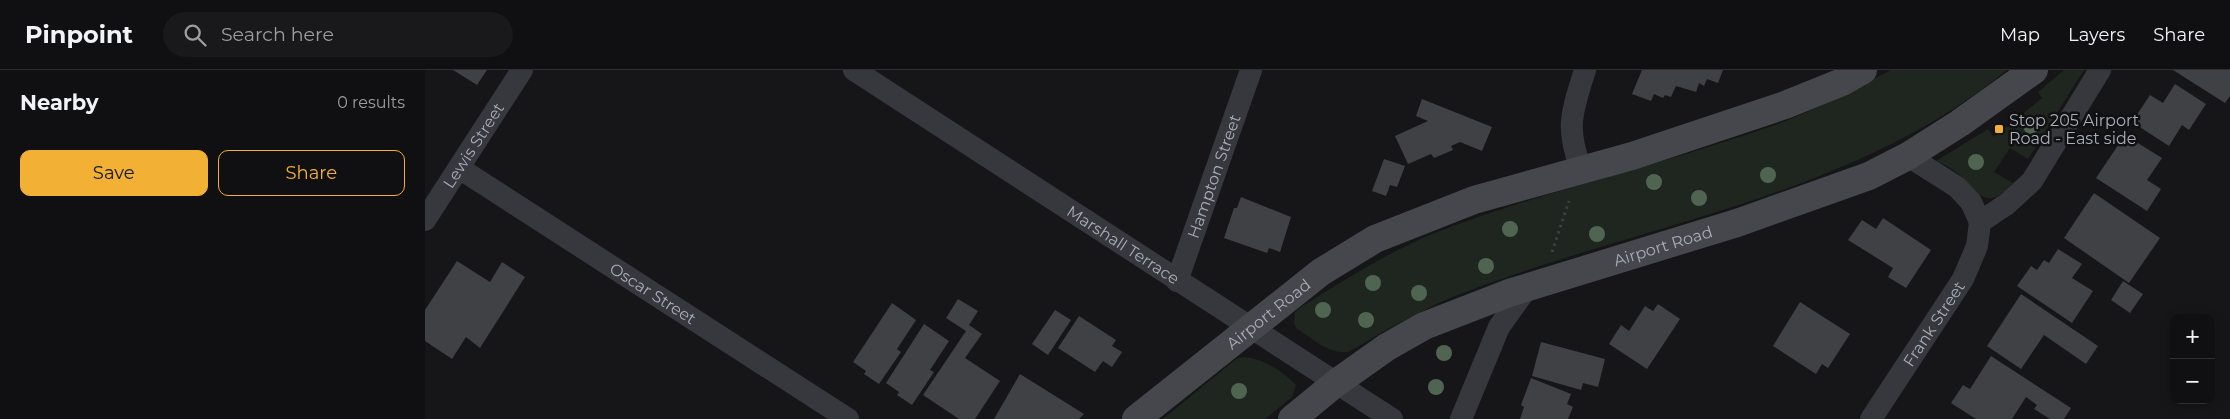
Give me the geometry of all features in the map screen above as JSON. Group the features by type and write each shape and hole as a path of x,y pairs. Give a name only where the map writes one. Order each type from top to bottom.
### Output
{"main road":[{"name":"Airport Road","path":"1136,419 1321,272 1375,239 1474,200 1632,156 1785,105 1842,82 1863,70"},
{"name":"Airport Road","path":"1292,419 1336,383 1387,347 1424,326 1467,308 1534,285 1672,244 1811,198 1869,176 1908,156 1960,123 2034,70"}],"street":[{"name":"Lewis Street","path":"425,220 522,70"},
{"name":"Marshall Terrace","path":"854,70 1177,281 1393,419"},
{"name":"Hampton Street","path":"1177,281 1251,70"},
{"path":"1574,171 1571,124 1585,70"},
{"path":"1908,156 1957,187 1971,202 1980,222 2007,204 2031,181 2100,70"},
{"name":"Oscar Street","path":"459,168 848,419"},
{"name":"Frank Street","path":"1871,419 1963,279 1977,246 1980,222"},
{"path":"1461,419 1499,327 1534,285"}],"path":[{"path":"1534,285 1570,198 1574,171"}],"shaded area":[{"path":"1891,70 2007,70 1947,113 1883,148 1817,177 1748,202 1537,267 1468,291 1427,309 1347,352 1327,348 1296,328 1294,323 1295,312 1301,307 1369,266 1404,247 1440,231 1523,202 1692,152 1775,125 1820,106"},
{"path":"2064,70 2084,70 2028,159 2010,148 1994,172 2013,183 2000,195 1988,198 1977,193 1956,172 1936,161 1988,129 1994,137 2042,98 2038,92"},
{"path":"1243,357 1272,366 1285,375 1296,385 1292,397 1265,419 1163,419 1236,359"}],"building":[{"path":"453,70 487,70 477,85"},
{"path":"1642,70 1723,70 1718,83 1707,79 1704,86 1699,83 1696,92 1676,86 1671,97 1665,95 1663,98 1654,94 1651,101 1632,94"},
{"path":"2173,70 2230,70 2230,96 2225,103"},
{"path":"2175,84 2206,104 2189,130 2182,125 2169,146 2132,122 2150,95 2163,103"},
{"path":"1422,99 1492,127 1482,151 1460,142 1451,146 1453,150 1434,158 1431,154 1408,164 1395,136 1428,121 1416,116"},
{"path":"2125,135 2162,158 2147,180 2161,189 2147,211 2096,178"},
{"path":"1384,159 1405,166 1397,187 1390,185 1386,196 1372,191"},
{"path":"2094,193 2160,238 2129,283 2064,238"},
{"path":"1241,197 1291,217 1280,252 1269,248 1267,253 1224,238 1234,208 1237,208"},
{"path":"1883,218 1931,250 1906,288 1888,277 1893,268 1848,240 1862,220 1876,229"},
{"path":"2058,249 2082,264 2072,278 2093,291 2072,323 2017,286 2031,266 2037,270 2044,260 2049,263"},
{"path":"457,261 490,282 502,262 525,277 480,348 466,337 452,359 425,341 425,310"},
{"path":"2123,281 2143,294 2130,313 2111,300"},
{"path":"2021,294 2098,346 2086,364 2044,335 2021,369 1987,346"},
{"path":"958,299 978,311 969,325 982,334 965,358 1000,381 975,419 959,419 923,395 966,331 946,318"},
{"path":"1800,302 1850,334 1828,368 1822,364 1816,374 1773,346"},
{"path":"892,303 916,320 897,349 901,352 879,384 864,374 866,371 853,362"},
{"path":"1658,304 1680,319 1647,369 1609,344 1621,325 1629,331 1645,306 1653,311"},
{"path":"1055,310 1071,320 1048,355 1032,344"},
{"path":"1079,316 1116,340 1112,346 1122,352 1112,367 1103,361 1095,372 1058,348"},
{"path":"924,324 949,341 930,370 934,372 912,405 897,395 899,392 886,383"},
{"path":"1541,342 1605,359 1598,387 1583,383 1581,390 1532,376"},
{"path":"1991,356 2071,408 2064,419 2050,419 2034,409 2037,405 2026,397 2012,419 1976,419 1951,403 1963,385 1970,389"},
{"path":"1020,374 1084,414 1079,419 994,419"},
{"path":"1531,378 1571,394 1567,404 1573,407 1568,419 1520,419 1524,407 1521,405"}],"place":[{"name":"Stop 205 Airport Road - East side","path":"1999,129"}]}
